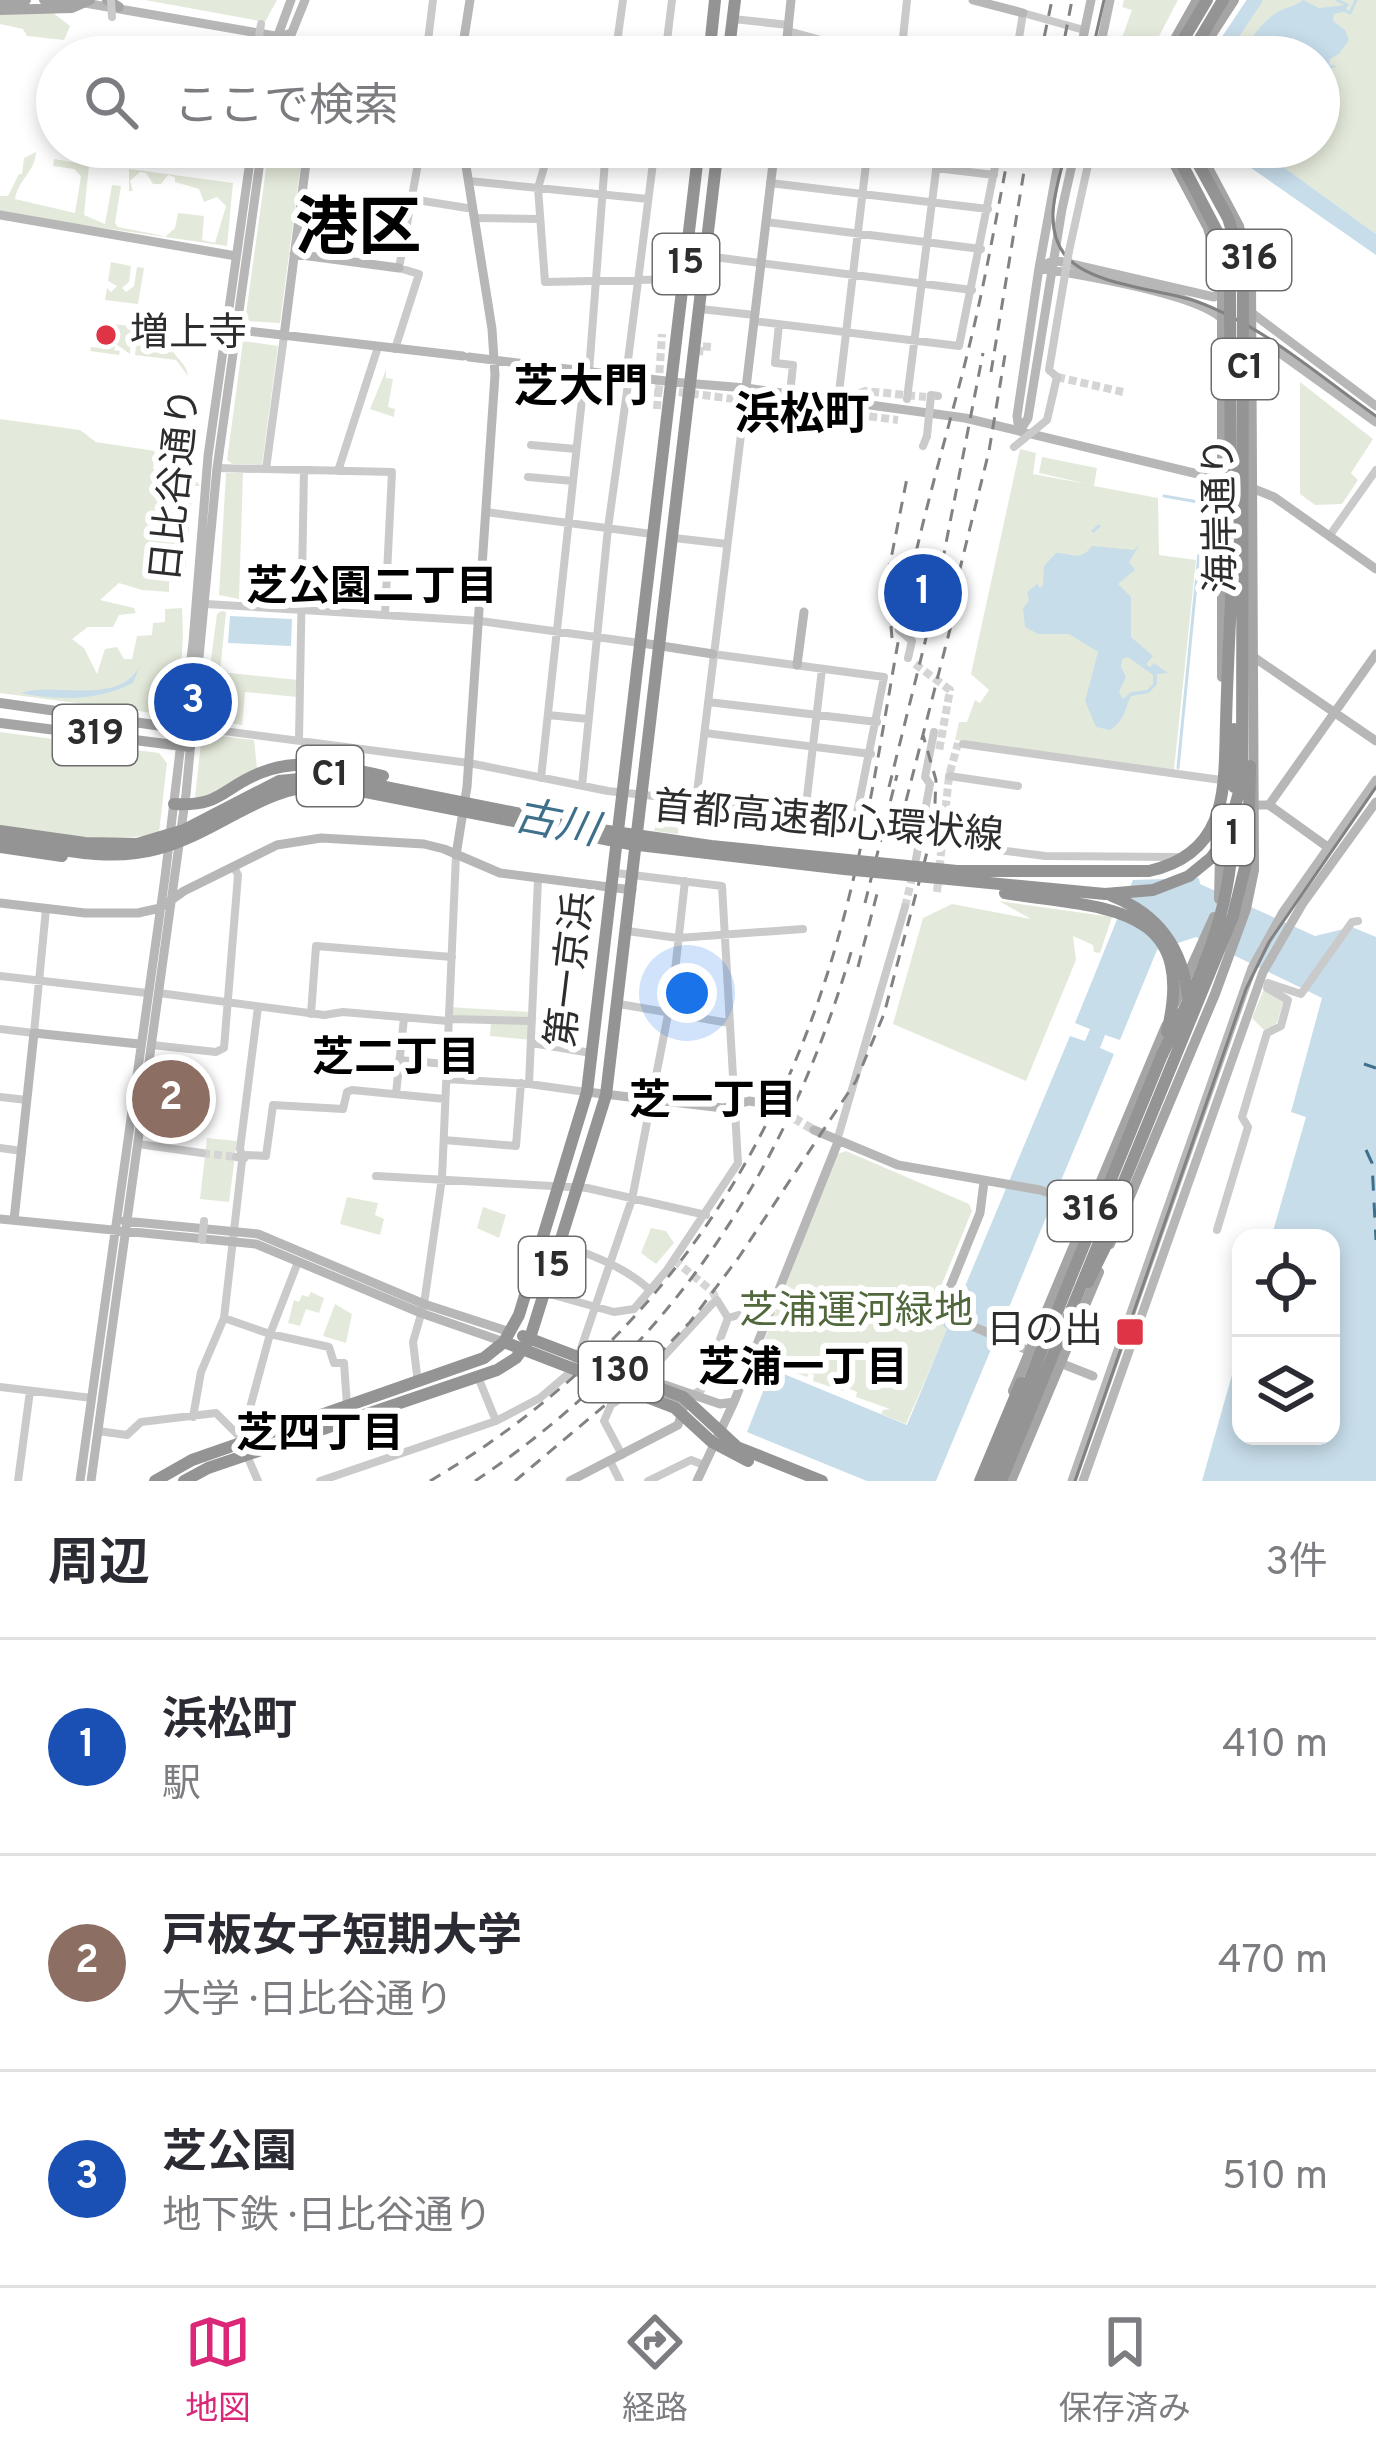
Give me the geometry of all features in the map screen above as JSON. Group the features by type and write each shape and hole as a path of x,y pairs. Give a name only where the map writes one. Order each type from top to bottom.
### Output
{"highway":[{"path":"711,36 715,0"},
{"path":"731,36 735,0"},
{"path":"1183,36 1207,0"},
{"path":"1204,36 1223,0"},
{"name":"第一京浜","path":"507,1337 587,1092 697,168"},
{"name":"第一京浜","path":"527,1344 606,1095 716,168"},
{"name":"首都高速都心環状線","path":"0,843 118,860 157,854 271,794 330,785 630,844 1121,894 1170,885 1204,864 1227,836 1241,792 1230,278 1219,235 1181,168"},
{"name":"首都高速都心環状線","path":"982,1481 1191,995 1230,887 1243,266 1228,218 1203,168"},
{"name":"首都高速都心環状線","path":"0,830 85,843 149,842 194,826 267,786 317,776 358,779 669,841 957,872 1142,873 1171,865 1199,846 1216,818 1224,790 1238,602"},
{"name":"1","path":"1006,1481 1027,1418 1212,971 1242,887 1251,826 1238,602"},
{"name":"C1","path":"190,802 280,767 338,766 506,811"},
{"path":"957,872 1064,883 1110,895 1152,919 1177,953 1189,1005 1185,1048 1006,1481"},
{"name":"首都高速都心環状線","path":"933,878 1107,906 1146,926 1162,946 1173,976 1162,1055"},
{"path":"1061,1336 1111,1234"},
{"name":"130","path":"507,1337 688,1400 715,1438 822,1481"},
{"name":"15","path":"298,1432 347,1408 484,1358 507,1337"},
{"name":"15","path":"155,1481 193,1460 478,1377 508,1364 527,1344"},
{"name":"130","path":"637,1386 715,1438 799,1481"},
{"name":"15","path":"184,1481 243,1449"}],"main road":[{"path":"0,6 26,0"},
{"path":"44,0 87,1"},
{"path":"1179,36 1197,0"},
{"path":"1208,36 1234,0"},
{"path":"0,6 72,8 87,1"},
{"name":"海岸通り","path":"1092,1207 1184,982 1205,942 1221,879 1223,290 1212,238 1179,168"},
{"name":"海岸通り","path":"1205,168 1244,239 1252,313 1255,658 1263,805 1251,893 1218,987"},
{"name":"316","path":"1223,480 1239,470 1238,409 1252,386"},
{"name":"316","path":"1223,578 1237,542 1237,498 1252,488"},
{"name":"319","path":"0,703 188,728"},
{"name":"319","path":"0,723 185,746"},
{"name":"316","path":"1006,1481 1218,987"},
{"name":"316","path":"982,1481 1030,1351 1092,1207"}],"street":[{"path":"277,36 291,0"},
{"path":"290,36 304,0"},
{"path":"429,36 434,0"},
{"path":"464,36 470,0"},
{"path":"618,36 622,0"},
{"path":"668,36 672,0"},
{"path":"787,36 791,0"},
{"path":"903,36 907,0"},
{"path":"973,0 1084,30"},
{"path":"1083,36 1091,0"},
{"path":"1102,36 1110,0"},
{"path":"87,1 272,36"},
{"path":"1019,36 1023,13"},
{"path":"733,19 813,36"},
{"path":"259,36 261,24"},
{"path":"280,36 291,33"},
{"name":"日比谷通り","path":"172,854 176,828 190,802 185,746 206,604 236,256 249,168"},
{"name":"日比谷通り","path":"188,728 208,456 258,168"},
{"path":"266,469 305,168"},
{"path":"399,268 417,168"},
{"path":"419,1384 412,1351 442,1178 456,855 469,763 495,360 467,168"},
{"path":"544,168 538,188 545,282 685,279"},
{"path":"542,778 605,168"},
{"path":"582,786 652,168"},
{"path":"697,801 772,168"},
{"path":"838,401 865,168"},
{"path":"908,399 936,168 994,175"},
{"path":"700,309 779,324 961,345 995,168"},
{"path":"1019,431 1017,416 1057,168"},
{"path":"1019,431 1028,418 1072,168"},
{"path":"1014,448 1047,420 1050,391 1057,377 1049,370 1074,216 1087,168"},
{"path":"469,182 648,199"},
{"path":"770,183 988,209"},
{"path":"411,199 467,208"},
{"path":"0,215 236,256"},
{"path":"475,218 540,218"},
{"path":"766,222 981,249"},
{"path":"294,254 419,274 395,349"},
{"path":"706,256 972,290"},
{"path":"1039,268 1053,265 1214,297 1223,290"},
{"path":"1053,265 1171,296 1213,310 1224,321"},
{"path":"1252,313 1376,406"},
{"path":"779,324 775,363 793,365 790,384"},
{"path":"230,329 946,415 1252,488 1274,496 1376,569"},
{"path":"1252,350 1260,344 1270,346 1376,422"},
{"path":"338,470 378,346"},
{"path":"923,446 932,395 938,396"},
{"path":"531,445 576,449"},
{"path":"217,468 392,472 385,614"},
{"path":"299,740 304,470"},
{"path":"1330,536 1376,470"},
{"path":"528,477 573,482"},
{"path":"486,512 654,534"},
{"path":"674,538 727,544"},
{"path":"188,728 469,763 626,793 856,818 884,676 480,621 206,604"},
{"path":"797,665 803,612"},
{"path":"899,630 912,641 908,658"},
{"path":"966,846 1045,856 1167,858 1193,853 1222,828 1263,805 1376,654"},
{"path":"1255,658 1376,741"},
{"path":"805,814 822,669"},
{"path":"708,702 877,722"},
{"path":"548,715 588,719"},
{"path":"916,859 934,732"},
{"path":"704,733 871,754"},
{"path":"963,744 1221,780"},
{"path":"949,776 1018,786"},
{"path":"1072,1481 1238,1001 1261,974 1376,780"},
{"path":"1083,1481 1283,912 1376,802"},
{"path":"1263,805 1333,851"},
{"path":"0,903 118,914 160,908 172,897 277,845 322,838 424,844 491,871 538,879 722,886 738,1162 706,1215 650,1290 625,1312 544,1292"},
{"path":"91,1481 123,1225 139,1044 172,897 172,854"},
{"path":"80,1481 138,1144 152,1045 160,908 172,854"},
{"path":"152,1045 220,1051 229,1004 238,875 234,867"},
{"path":"444,1140 516,1146 532,1043 538,879"},
{"path":"320,1481 496,1421 540,1398 577,1362 632,1199 668,1013 685,881"},
{"path":"697,1481 734,1402 838,1138 905,907"},
{"path":"14,1220 46,909"},
{"path":"1261,974 1298,992 1358,920"},
{"path":"627,932 679,938 803,928"},
{"path":"310,1013 316,946 452,957"},
{"path":"1217,1230 1248,1127 1242,1117 1268,1033 1281,1026 1288,1000 1267,988 1261,974"},
{"path":"0,976 310,1013 532,1022"},
{"path":"1218,987 1228,986 1238,1001"},
{"path":"619,1004 729,1024"},
{"path":"193,1418 201,1372 224,1318 258,1007"},
{"path":"396,1094 404,1018"},
{"path":"0,1029 139,1044"},
{"path":"532,1043 592,1054"},
{"path":"399,1060 446,1064"},
{"path":"446,1079 733,1106 749,1101 770,1104"},
{"path":"239,1157 266,1156 275,1104 340,1109 349,1090 446,1099"},
{"path":"0,1096 27,1100"},
{"path":"814,1130 898,1166 1063,1197 1092,1207"},
{"path":"138,1144 202,1153"},
{"path":"0,1148 22,1151"},
{"path":"376,1176 577,1187 706,1215"},
{"path":"984,1182 980,1214 940,1310 1093,1376"},
{"path":"0,1219 258,1234 422,1308"},
{"path":"202,1240 204,1222"},
{"path":"234,1234 507,1337"},
{"path":"560,1243 633,1275 650,1290"},
{"path":"243,1449 270,1334 299,1261"},
{"path":"622,1455 604,1421 611,1405 637,1386 717,1300 728,1318"},
{"path":"728,1318 772,1306"},
{"path":"224,1318 329,1347 334,1363 344,1363 347,1408"},
{"path":"694,1394 701,1390 728,1318"},
{"path":"718,1347 719,1352 749,1363"},
{"path":"478,1377 496,1421"},
{"path":"637,1386 694,1394 725,1406 734,1402"},
{"path":"0,1387 92,1398"},
{"path":"18,1481 30,1391"},
{"path":"570,1481 678,1425 684,1414"},
{"path":"98,1431 127,1435 141,1422 220,1415 258,1481"},
{"path":"648,1481 691,1460 704,1465"},
{"path":"610,1461 620,1481"}],"green space":[{"path":"145,0 277,0 265,22"},
{"path":"1124,0 1178,0 1159,36 1123,36 1132,10 1122,7"},
{"path":"1256,0 1376,0 1376,234 1285,168 1340,168 1340,36 1233,36"},
{"path":"52,12 70,26 66,36 27,36 23,29 0,24 0,14"},
{"path":"36,152 15,199 75,213 81,176 67,168 89,168 84,215 105,224 112,185 121,186 118,227 165,237 0,213 0,196 8,196 22,174 24,158"},
{"path":"266,168 300,168 280,323 245,321"},
{"path":"129,169 233,183 227,246 165,237 175,228 178,213 204,216 202,240 215,243 226,206 217,197 204,202 199,189 168,175 161,184 153,184 140,172 130,181 133,191 129,191"},
{"path":"111,262 131,266 129,282 122,288 126,292 134,286 137,267 144,268 138,304 105,300 107,288 111,292 117,286 108,281"},
{"path":"103,323 131,326 130,354 116,344 119,355 90,351 91,347 110,349 109,336 121,335 114,332 100,341"},
{"path":"138,327 143,328 145,341 171,345 188,376 176,360 135,355"},
{"path":"243,341 278,346 262,465 227,460"},
{"path":"386,370 386,378 393,379 388,407 395,409 394,417 370,409"},
{"path":"1300,382 1373,439 1351,473 1358,480 1342,504 1315,505 1300,494"},
{"path":"0,419 80,430 96,442 155,451 153,469 192,475 200,486 193,486 184,582 169,582 169,592 119,583 100,600 134,608 136,613 119,615 113,627 88,627 72,639 84,648 97,674 105,649 117,647 124,659 132,659 137,636 152,635 153,623 165,622 165,609 182,608 180,668 171,703 174,711 168,715 0,693"},
{"path":"1020,449 1036,453 1033,474 1087,484 1039,473 1042,457 1097,468 1094,486 1158,498 1159,555 1196,560 1174,770 955,740 959,722 967,722 975,700 980,703 989,690 971,674"},
{"path":"226,473 243,473 239,599 219,595"},
{"path":"221,611 226,612 220,672 298,680 297,697 245,692 242,725 203,719"},
{"path":"0,732 159,753 167,763 159,833 99,838 0,826"},
{"path":"202,734 254,740 257,768 207,798 195,797"},
{"path":"662,803 681,805 678,834 654,831"},
{"path":"999,901 1112,917 1100,953 1073,936 1076,960 1026,1081 893,1024 923,918 952,904 1031,919"},
{"path":"1264,989 1284,999 1277,1023 1264,1030 1252,1018"},
{"path":"449,1007 532,1012 532,1040 490,1036 491,1022 448,1018"},
{"path":"207,1138 237,1141 229,1202 200,1199"},
{"name":"芝浦運河緑地","path":"846,1151 969,1204 972,1211 930,1313 948,1328 906,1424 881,1414 890,1409 856,1397 857,1392 846,1387 843,1391 813,1381 809,1373 807,1377 757,1359 837,1154"},
{"path":"347,1197 378,1203 375,1215 384,1219 380,1235 340,1224"},
{"path":"483,1207 506,1215 499,1238 477,1228"},
{"path":"651,1228 666,1231 674,1243 656,1264 641,1253"},
{"path":"311,1292 324,1298 319,1313 306,1309 300,1326 288,1323 294,1300 299,1302"},
{"path":"335,1304 352,1314 346,1343 323,1336"}],"water":[{"path":"1303,0 1319,8 1347,5 1346,11 1334,14 1333,21 1349,40 1340,53 1340,36 1254,36 1267,20"},
{"path":"1251,168 1285,168 1376,234 1376,255"},
{"path":"1140,544 1129,562 1135,570 1118,584 1131,597 1131,637 1153,656 1146,664 1154,663 1168,673 1157,674 1157,684 1149,693 1131,696 1110,730 1096,727 1085,701 1098,652 1069,634 1038,634 1025,627 1023,609 1029,600 1027,592 1043,585 1044,566 1056,553 1080,555 1092,546 1134,550","holes":["1128,657 1153,675 1147,690 1131,692 1123,699 1119,692 1126,677 1122,659"]},
{"path":"230,616 292,619 291,646 228,643"},
{"path":"141,663 133,683 106,693 64,698 21,693 119,685"},
{"path":"1199,878 1200,884 1315,936 1352,927 1376,937 1376,1481 1202,1481 1232,1375 1232,1445 1340,1445 1340,1229 1274,1229 1306,1117 1291,1112 1322,998 1196,937 1157,950 1120,1040 1105,1035 1100,1048 1114,1054 1060,1183 1066,1187 1058,1204 1052,1203 1001,1327 1007,1330 999,1349 992,1347 936,1481 867,1481 747,1432 772,1369 907,1425 947,1329 943,1326 953,1302 958,1303 1070,1036 1085,1041 1090,1029 1075,1023 1133,880"}],"waterway":[{"path":"1231,36 1255,0"},
{"path":"1337,0 1347,5"},
{"path":"1346,11 1350,13 1356,0"},
{"path":"1164,496 1204,503 1178,768"},
{"path":"1093,531 1099,526"}],"ferry route":[{"path":"1364,1064 1376,1068"},
{"path":"1366,1150 1372,1163 1376,1240"}],"tunnel":[{"path":"657,409 662,334"},
{"path":"699,355 700,346 711,347"},
{"path":"1057,377 1123,392"},
{"path":"655,389 898,420"},
{"path":"837,401 865,391 926,397"},
{"path":"811,428 813,409"},
{"path":"915,664 950,690 939,751"},
{"path":"937,892 949,776 958,743"},
{"path":"905,907 913,874"},
{"path":"770,1104 814,1130"},
{"path":"202,1153 236,1157"},
{"path":"674,1260 717,1300"}],"tram line":[{"path":"1096,36 1104,0"},
{"path":"1062,168 1054,230 1065,255 1076,265 1107,280 1195,301 1243,323 1376,416"},
{"path":"1075,1481 1246,989 1269,942 1376,787"}],"railway":[{"path":"1044,36 1052,0"},
{"path":"1065,36 1072,0"},
{"path":"430,1481 511,1428 583,1368 646,1303 702,1232 750,1155 790,1073 823,986 850,893 908,589 976,319 1006,168"},
{"path":"991,372 1025,168"},
{"path":"889,787 933,610 983,353"},
{"path":"949,613 989,451 1005,355"},
{"path":"892,638 887,579 908,473"},
{"path":"906,801 958,598"},
{"path":"515,1481 629,1385 690,1322 856,1081 884,1014 934,826 936,780 923,735"},
{"path":"865,903 897,775"},
{"path":"858,967 879,886"},
{"path":"475,1481 544,1430 606,1375 662,1315 712,1250 793,1107 852,949"}],"place":[{"name":"増上寺","path":"106,335"},
{"name":"浜松町","path":"923,593"},
{"name":"芝公園","path":"193,702"},
{"name":"戸板女子短期大学","path":"171,1099"},
{"name":"日の出","path":"1130,1332"}],"district":[{"name":"港区","path":"358,232"},
{"name":"芝大門","path":"581,389"},
{"name":"浜松町","path":"802,417"},
{"name":"芝公園二丁目","path":"372,589"},
{"name":"芝二丁目","path":"396,1060"},
{"name":"芝一丁目","path":"713,1103"},
{"name":"芝浦一丁目","path":"803,1370"},
{"name":"芝四丁目","path":"320,1436"}],"water label":[{"name":"古川","path":"556,826"}]}
